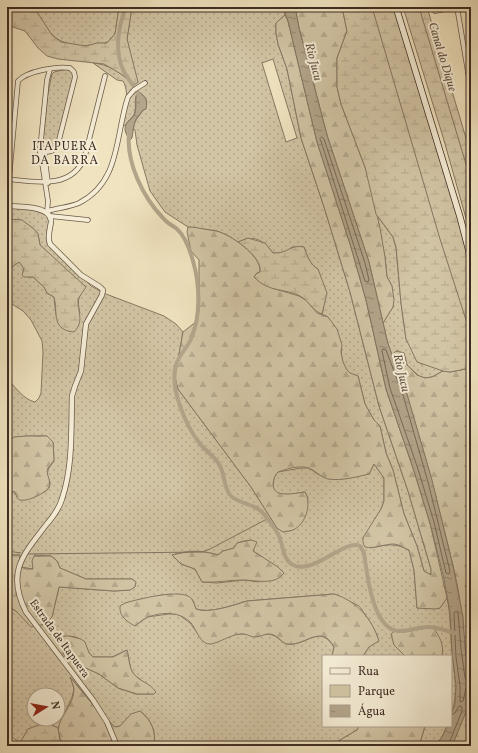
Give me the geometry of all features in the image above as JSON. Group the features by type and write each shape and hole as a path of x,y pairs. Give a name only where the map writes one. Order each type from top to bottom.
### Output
{"main road":[{"path":"396,7 460,216 471,259"}],"street":[{"path":"435,11 457,7 471,90"},
{"path":"42,153 54,150 58,144 75,76 74,72 70,68 30,72 18,81 8,179 46,183 70,175 83,162 105,76"},
{"path":"49,213 42,153 47,80 50,69"},
{"path":"49,213 79,203 104,182 112,165 128,97 144,83"},
{"path":"7,206 38,209 49,213 88,220"},
{"name":"Estrada de Itapuera","path":"49,213 51,220 49,238 50,244 81,274 100,287 103,293 86,324 81,371 74,386 72,396 70,463 66,487 59,507 23,556 18,569 18,590 21,603 26,612 99,708 109,726 117,746"}],"green space":[{"path":"7,7 28,7 37,12 52,35 61,42 86,46 97,43 107,43 115,34 119,7 132,7 127,39 138,82 134,84 104,64 58,59 47,56 38,48 25,31 7,25"},
{"path":"28,7 119,7 115,34 107,43 85,46 60,41 52,35 37,15"},
{"path":"132,7 283,7 285,15 276,23 276,33 278,44 287,69 301,138 350,292 379,406 408,491 431,569 431,575 424,571 417,546 404,514 393,470 386,453 380,426 374,420 365,404 358,376 349,373 345,368 341,352 342,349 328,317 322,314 324,298 318,269 311,262 304,247 292,247 283,252 273,253 265,244 258,240 249,239 238,242 217,231 188,227 165,212 150,191 137,145 135,130 133,128 146,104 146,100 144,96 138,92 133,115 126,125 120,126 126,103 126,92 123,81 117,80 93,63 104,65 113,69 130,81 131,57 127,39","holes":["273,59 297,138 286,142 262,63"]},
{"path":"295,7 337,7 343,12 347,31 337,58 337,87 341,104 369,180 380,228 387,277 392,286 394,300 393,307 383,323 369,262 327,135 299,28"},
{"path":"337,7 397,7 471,260 471,368 450,372 417,362 406,339 396,247 393,237 376,214 365,167 341,104 337,87 337,58 347,31 343,12"},
{"path":"403,7 427,7 471,155 471,236 443,137"},
{"path":"285,15 288,21 317,142 351,247 366,300 386,389 430,523 447,598 440,608 417,608 414,570 409,550 394,544 372,547 364,546 364,536 381,509 384,501 384,478 374,464 369,474 344,479 328,479 305,467 293,468 278,472 275,476 273,484 274,489 277,492 290,494 305,492 308,502 308,508 304,519 298,527 293,530 283,532 277,528 251,487 178,389 175,377 183,332 197,321 199,310 199,260 191,251 187,232 188,227 216,231 237,241 251,253 259,266 260,272 256,274 272,288 299,296 307,301 317,313 328,317 337,329 342,345 341,352 343,362 350,373 358,376 365,404 374,420 380,426 386,453 393,470 404,514 417,546 424,571 431,575 431,569 408,491 379,406 350,292 301,138 287,69 278,44 276,33 276,23"},
{"path":"67,69 71,71 74,76 57,144 52,149 46,149 44,147 43,139 48,92 52,74 54,72"},
{"path":"7,208 40,212 50,218 48,241 91,286 106,294 164,316 176,324 183,332 175,377 178,389 251,487 277,528 284,532 293,530 305,516 308,498 305,492 280,494 277,492 274,489 273,484 275,476 278,472 309,468 319,475 342,479 369,474 374,464 384,478 384,501 363,540 370,548 394,545 409,550 414,570 417,608 440,608 447,598 455,683 455,699 452,711 452,655 442,655 443,650 404,632 396,630 394,645 404,655 364,655 369,647 378,641 377,635 359,606 334,594 247,601 215,610 196,609 192,599 183,595 162,595 125,603 135,626 147,617 178,614 190,623 198,634 247,634 256,636 268,634 287,644 294,644 318,636 329,640 334,647 332,655 322,655 322,727 358,727 357,730 330,746 154,746 154,731 148,718 140,711 120,727 115,727 99,712 71,678 74,689 66,710 66,687 26,687 26,727 40,727 29,729 21,743 7,735 7,606 23,617 52,617 59,587 114,591 130,590 136,582 132,579 86,579 60,568 57,561 51,556 35,555 33,569 21,567 19,563 20,555 7,555 6,521 8,503 11,496 14,491 16,494 30,495 46,491 50,484 48,471 54,461 53,442 47,436 26,436 7,442 7,378 23,396 35,402 41,393 43,352 42,341 31,320 23,311 7,301 7,268 12,267 19,262 24,269 23,273 28,277 33,277 44,287 47,293 54,297 56,315 80,313 79,299 85,287 40,245 38,234 34,229 21,220 7,220","holes":["251,540 253,551 271,563 259,582 244,580 217,583 202,582 195,569 181,564 172,555 195,551 218,555 223,551 234,548 243,541","69,636 76,637 85,642 86,649 93,657 112,657 127,650 131,670 134,675 140,679 154,694 136,694 118,688 99,674 77,664"]},
{"path":"376,214 393,237 396,248 406,339 421,364 427,364 443,371 432,377 425,378 419,376 407,365 404,353 396,351 392,355 388,344 383,323 393,307 392,286 387,277 385,257"},
{"path":"7,220 22,220 34,229 38,234 40,245 86,287 78,299 80,320 74,332 67,331 62,328 57,320 54,297 47,293 44,287 33,277 24,277 22,275 24,269 19,262 12,267 7,268"},
{"path":"248,238 265,243 273,253 282,252 299,246 304,247 311,262 318,269 327,293 322,314 316,311 300,296 265,286 254,277 260,272 259,264 249,251 238,242"},
{"path":"396,351 404,353 407,365 417,375 425,378 432,377 443,371 450,372 471,368 471,633 464,638 459,594 453,565 420,438 392,355"},
{"path":"47,436 53,442 54,460 47,470 50,485 44,492 25,500 18,499 14,491 10,494 7,505 7,442 14,437"},
{"path":"251,540 257,542 253,551 278,567 284,573 280,577 270,581 243,580 202,582 195,569 181,564 172,555 206,552 218,555 223,551 234,548 237,543"},
{"path":"7,555 20,555 19,563 21,567 26,569 33,569 32,561 34,556 51,556 57,561 60,568 86,579 132,579 136,582 135,587 130,590 114,591 59,587 52,617 45,624 31,627 16,611 7,606"},
{"path":"175,594 182,594 190,597 196,609 201,610 222,608 247,601 334,594 350,601 368,618 379,641 369,647 364,655 332,655 334,647 329,640 318,636 295,644 286,644 271,634 255,637 242,634 215,643 207,644 201,640 191,623 182,616 171,614 153,615 135,626 124,618 120,610 120,606 125,603 148,597"},
{"path":"433,627 441,641 442,655 404,655 394,645 391,634 396,630 404,632"},
{"path":"471,633 471,654 466,657 464,638"},
{"path":"64,636 81,639 85,642 89,653 93,657 113,657 127,650 132,672 136,677 156,692 154,694 137,694 118,688 99,674 66,659 62,648"},
{"path":"471,654 471,740 468,746 452,746 470,684 466,657"},
{"path":"70,677 99,712 115,727 120,726 131,714 140,711 148,719 154,731 154,746 65,746 60,738 59,727 66,727 66,711 73,697 74,689"},
{"path":"33,727 56,727 58,728 60,741 65,746 18,746 28,729"},
{"path":"358,727 425,727 419,746 330,746 357,730"},
{"path":"425,727 447,727 436,746 419,746"}],"water":[{"name":"Rio Jucu","path":"283,7 295,7 299,28 327,135 369,262 388,344 407,394 432,480 453,566 463,617 465,648 470,684 466,712 452,746 436,746 447,727 452,727 452,712 455,704 456,686 452,652 450,613 444,579 430,523 386,389 366,300 351,247 317,142 288,21"},
{"path":"138,91 145,98 147,103 146,109 143,110 136,119 132,138 130,140 125,126 135,113 136,96"}],"waterway":[{"path":"126,7 119,31 119,56 124,72 139,96"},
{"path":"372,7 440,239 467,323"},
{"name":"Canal do Dique","path":"419,7 471,181"},
{"path":"129,133 130,156 137,179 156,210 183,236 193,261 198,290 197,320 191,339 176,365 174,374 175,385 184,417 200,444 215,458 219,464 226,488 230,495 233,498 262,512 277,533 287,560 293,565 301,567 310,565 319,562 346,547 353,545 360,546 364,553 372,598 382,620 389,628 402,631 432,627 455,633"},
{"path":"28,554 202,552 267,519"},
{"path":"7,551 21,553"}],"district":[{"name":"ITAPUERA DA BARRA","path":"65,154"}]}
